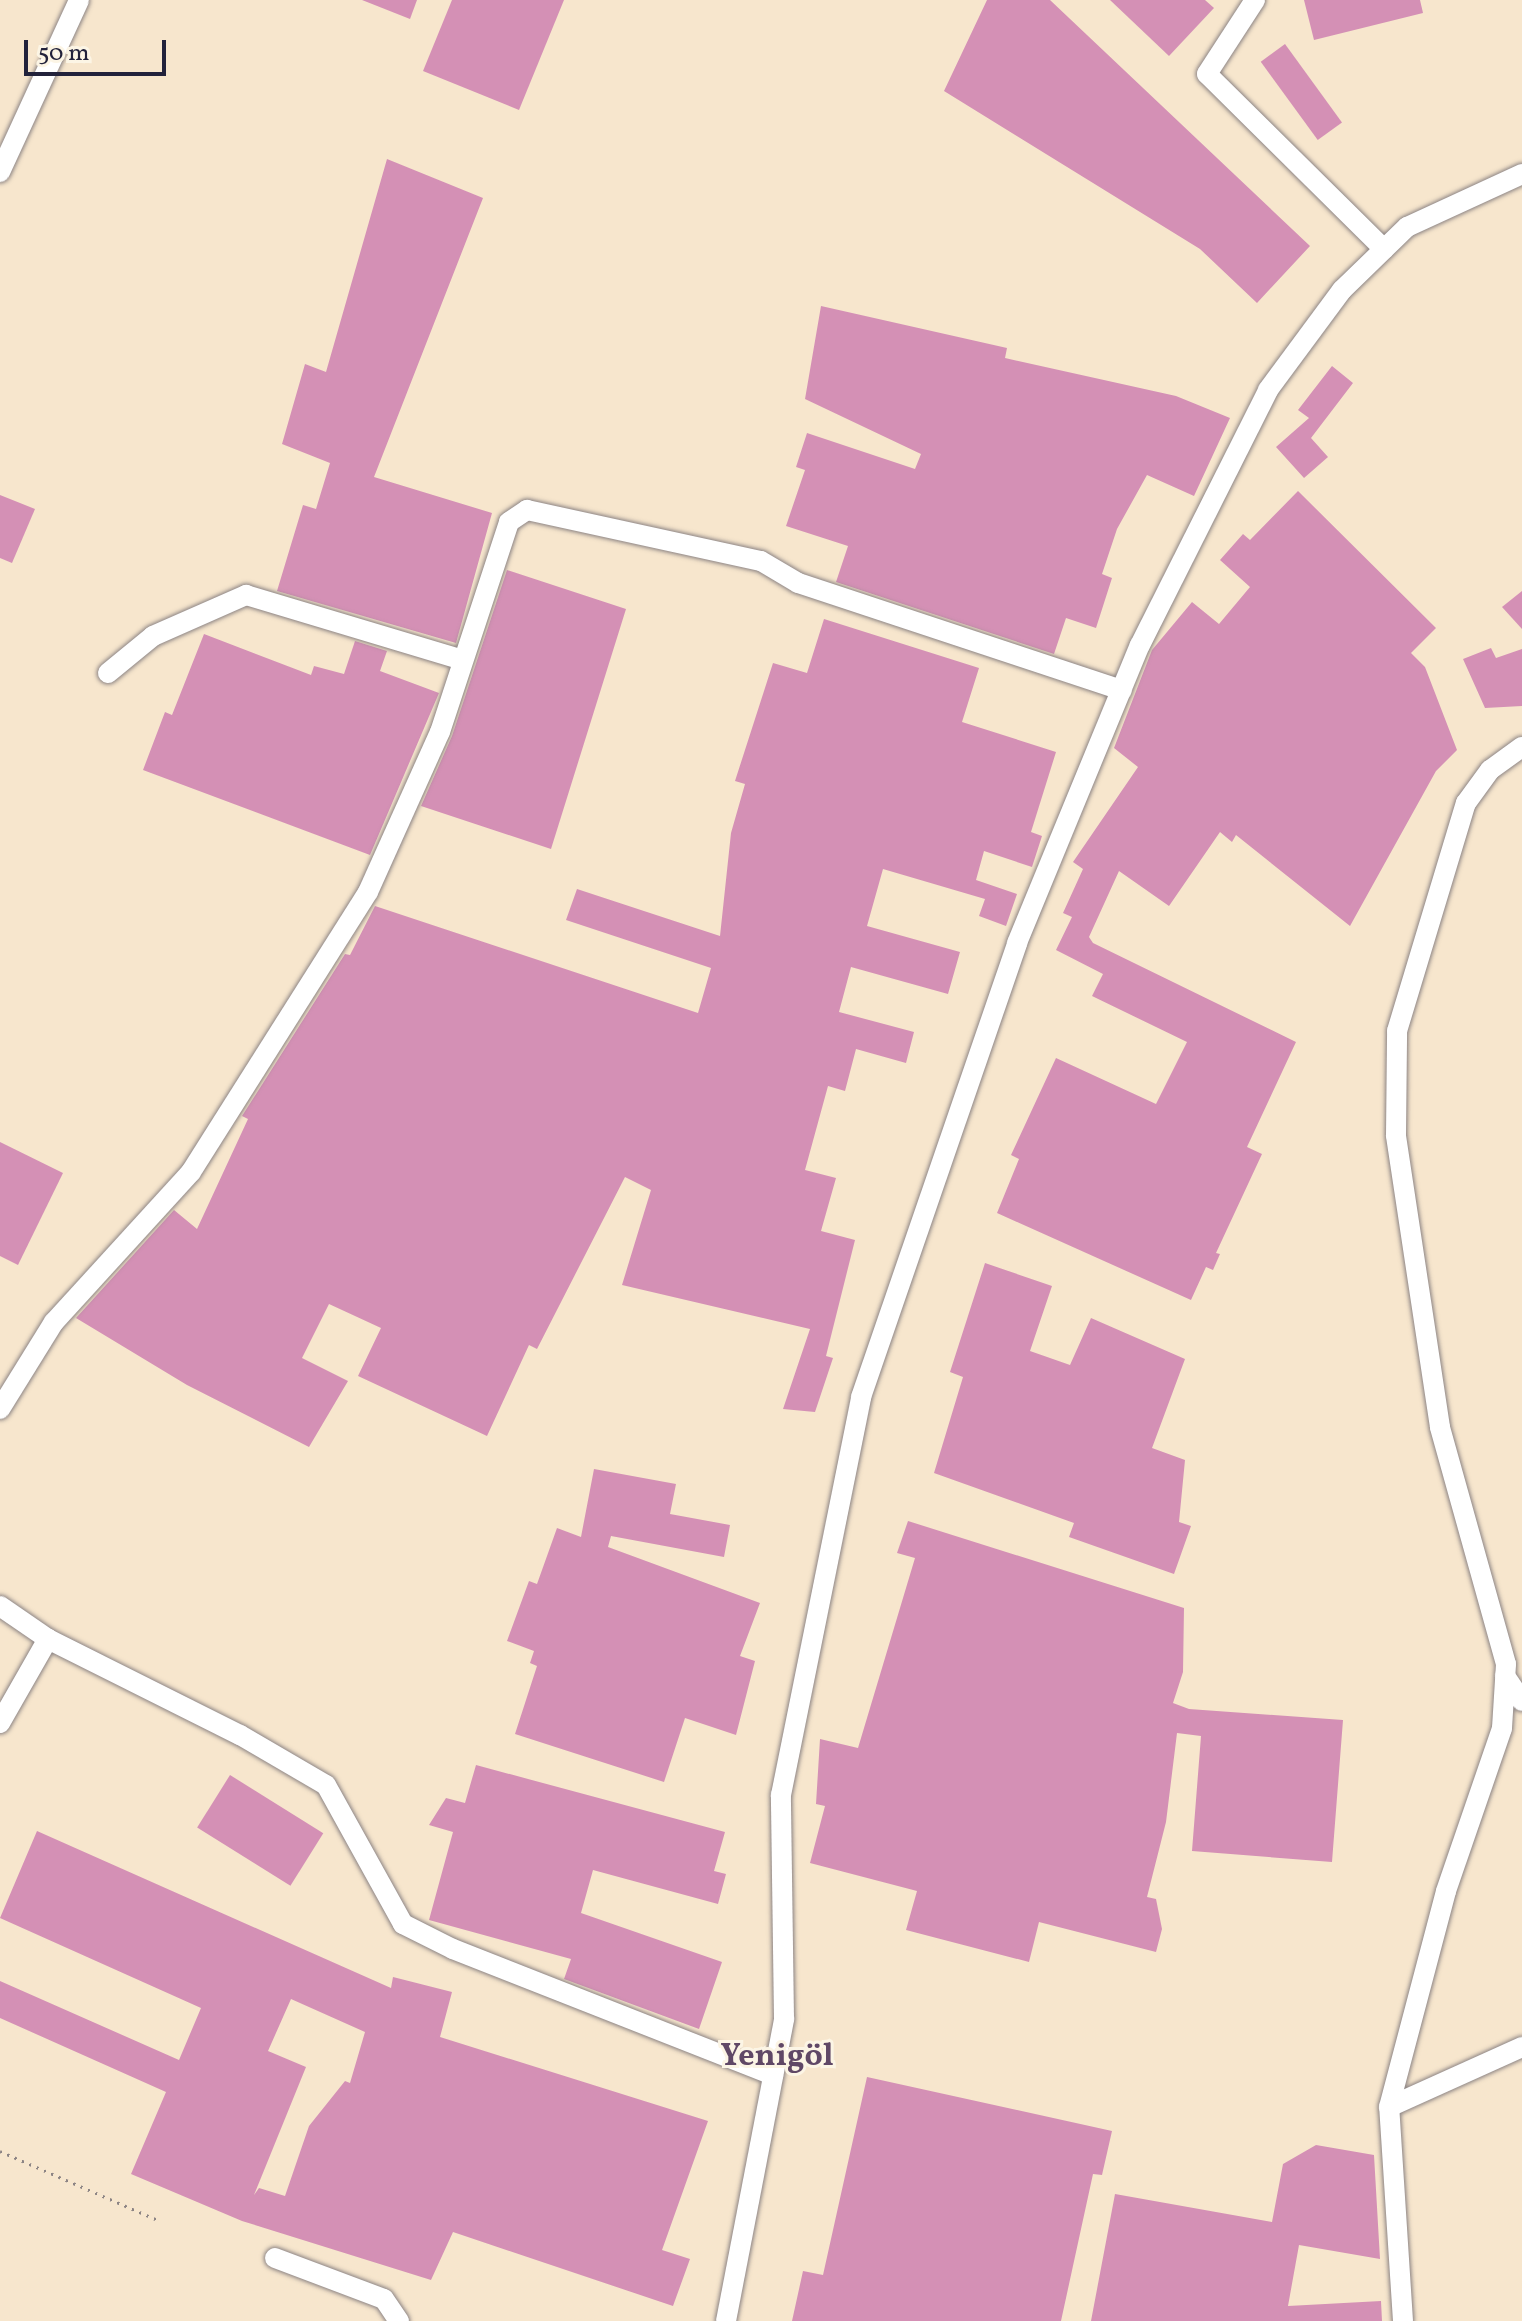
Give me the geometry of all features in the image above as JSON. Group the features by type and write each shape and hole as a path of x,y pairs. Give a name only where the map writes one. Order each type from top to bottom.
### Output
{"street":[{"path":"0,172 79,0"},
{"path":"1255,0 1207,74 1384,249"},
{"path":"726,2321 784,2019 781,1795 861,1397 1017,943 1122,690 1268,390 1342,290 1407,227 1522,174"},
{"path":"0,1409 54,1322 191,1172 275,1045 368,892 409,808 509,522 527,510 761,561 798,583 1122,690"},
{"path":"108,673 153,636 246,595 462,660"},
{"path":"1522,747 1490,770 1466,803 1397,1031 1396,1135 1440,1427 1522,1701"},
{"path":"0,1606 48,1639 240,1735 326,1785 403,1924 453,1949 773,2075"},
{"path":"0,1723 48,1639"},
{"path":"1403,2321 1389,2107 1446,1891 1502,1728 1514,1676"},
{"path":"1389,2107 1522,2047"},
{"path":"275,2258 384,2299 399,2321"}],"path":[{"path":"0,2151 160,2221"}],"building":[{"path":"362,0 417,0 410,19"},
{"path":"452,0 564,0 519,110 423,71"},
{"path":"987,0 1050,0 1310,246 1257,303 1200,249 944,91"},
{"path":"1110,0 1205,0 1214,8 1169,56"},
{"path":"1304,0 1420,0 1423,13 1314,40"},
{"path":"1285,44 1342,122 1318,140 1261,62"},
{"path":"387,159 483,198 374,477 492,513 456,643 277,591 303,505 316,509 330,463 282,444 305,364 326,372"},
{"path":"821,306 1007,348 1005,358 1176,396 1230,418 1194,496 1147,475 1117,529 1102,574 1112,578 1096,628 1066,618 1054,654 836,582 848,546 786,526 805,470 796,467 807,433 915,469 921,454 805,399"},
{"path":"1332,366 1353,383 1311,438 1328,457 1304,478 1276,447 1309,418 1298,410"},
{"path":"1298,491 1436,628 1411,653 1425,667 1457,750 1436,771 1350,926 1236,835 1232,842 1220,832 1169,906 1119,871 1089,937 1093,943 1296,1042 1247,1147 1262,1154 1216,1253 1220,1254 1213,1270 1206,1267 1191,1300 997,1213 1019,1159 1011,1155 1056,1058 1156,1104 1187,1042 1092,996 1103,974 1056,950 1072,917 1063,913 1083,869 1073,862 1138,767 1114,748 1152,650 1192,602 1219,624 1250,587 1220,560 1243,534 1250,540"},
{"path":"0,495 35,509 12,563 0,558"},
{"path":"507,570 626,609 551,849 421,806 452,736"},
{"path":"1522,591 1522,629 1502,607"},
{"path":"824,619 979,668 962,722 1056,752 1031,832 1042,836 1032,867 984,851 976,880 1017,894 1006,926 979,916 985,899 883,869 867,926 960,952 948,994 851,967 839,1012 914,1032 906,1063 856,1049 845,1091 828,1086 805,1170 836,1178 821,1231 855,1240 826,1356 833,1358 815,1412 783,1409 810,1329 622,1285 651,1190 625,1177 537,1349 529,1345 487,1436 358,1376 381,1328 329,1304 302,1358 348,1381 309,1447 187,1385 76,1318 174,1210 197,1229 248,1119 242,1116 345,954 350,955 375,906 698,1013 711,968 566,920 577,889 720,936 731,833 745,784 735,781 773,663 807,673"},
{"path":"204,634 311,675 314,666 344,674 355,641 387,651 380,671 439,693 370,855 143,770 165,712 172,715"},
{"path":"1491,648 1496,658 1522,649 1522,706 1485,708 1463,659"},
{"path":"0,1142 63,1173 18,1265 0,1256"},
{"path":"985,1263 1052,1286 1030,1351 1070,1365 1091,1318 1185,1359 1152,1448 1185,1460 1179,1522 1191,1526 1174,1574 1069,1537 1074,1523 934,1473 963,1377 950,1372"},
{"path":"594,1469 676,1484 670,1514 730,1525 724,1557 611,1536 608,1547 760,1603 740,1656 755,1661 736,1735 685,1718 664,1782 515,1734 537,1666 530,1663 534,1651 507,1641 529,1581 537,1584 557,1528 581,1537"},
{"path":"908,1521 1184,1608 1183,1672 1173,1703 1189,1709 1343,1720 1332,1862 1192,1851 1201,1736 1177,1733 1166,1822 1147,1897 1156,1899 1162,1929 1156,1952 1039,1922 1029,1962 906,1930 917,1891 810,1863 825,1806 816,1804 820,1739 858,1748 915,1558 897,1553"},
{"path":"476,1765 725,1832 714,1871 726,1874 718,1904 593,1870 581,1913 722,1962 699,2029 564,1979 571,1959 429,1920 453,1832 429,1825 446,1798 465,1803"},
{"path":"230,1775 323,1833 290,1886 197,1828"},
{"path":"37,1831 391,1988 393,1977 452,1992 440,2037 708,2121 662,2250 690,2259 673,2306 453,2232 431,2280 242,2221 131,2174 166,2092 0,2018 0,1981 179,2060 201,2008 0,1918","holes":["291,1999 365,2032 350,2083 345,2081 309,2126 285,2196 259,2188 254,2195 306,2067 268,2051"]},
{"path":"867,2077 1112,2131 1102,2175 1093,2174 1061,2321 792,2321 803,2271 823,2275"},
{"path":"1316,2145 1374,2155 1380,2259 1299,2245 1288,2306 1381,2301 1382,2321 1091,2321 1115,2194 1272,2222 1283,2164"}],"district":[{"name":"Yenigöl","path":"777,2057"}]}
